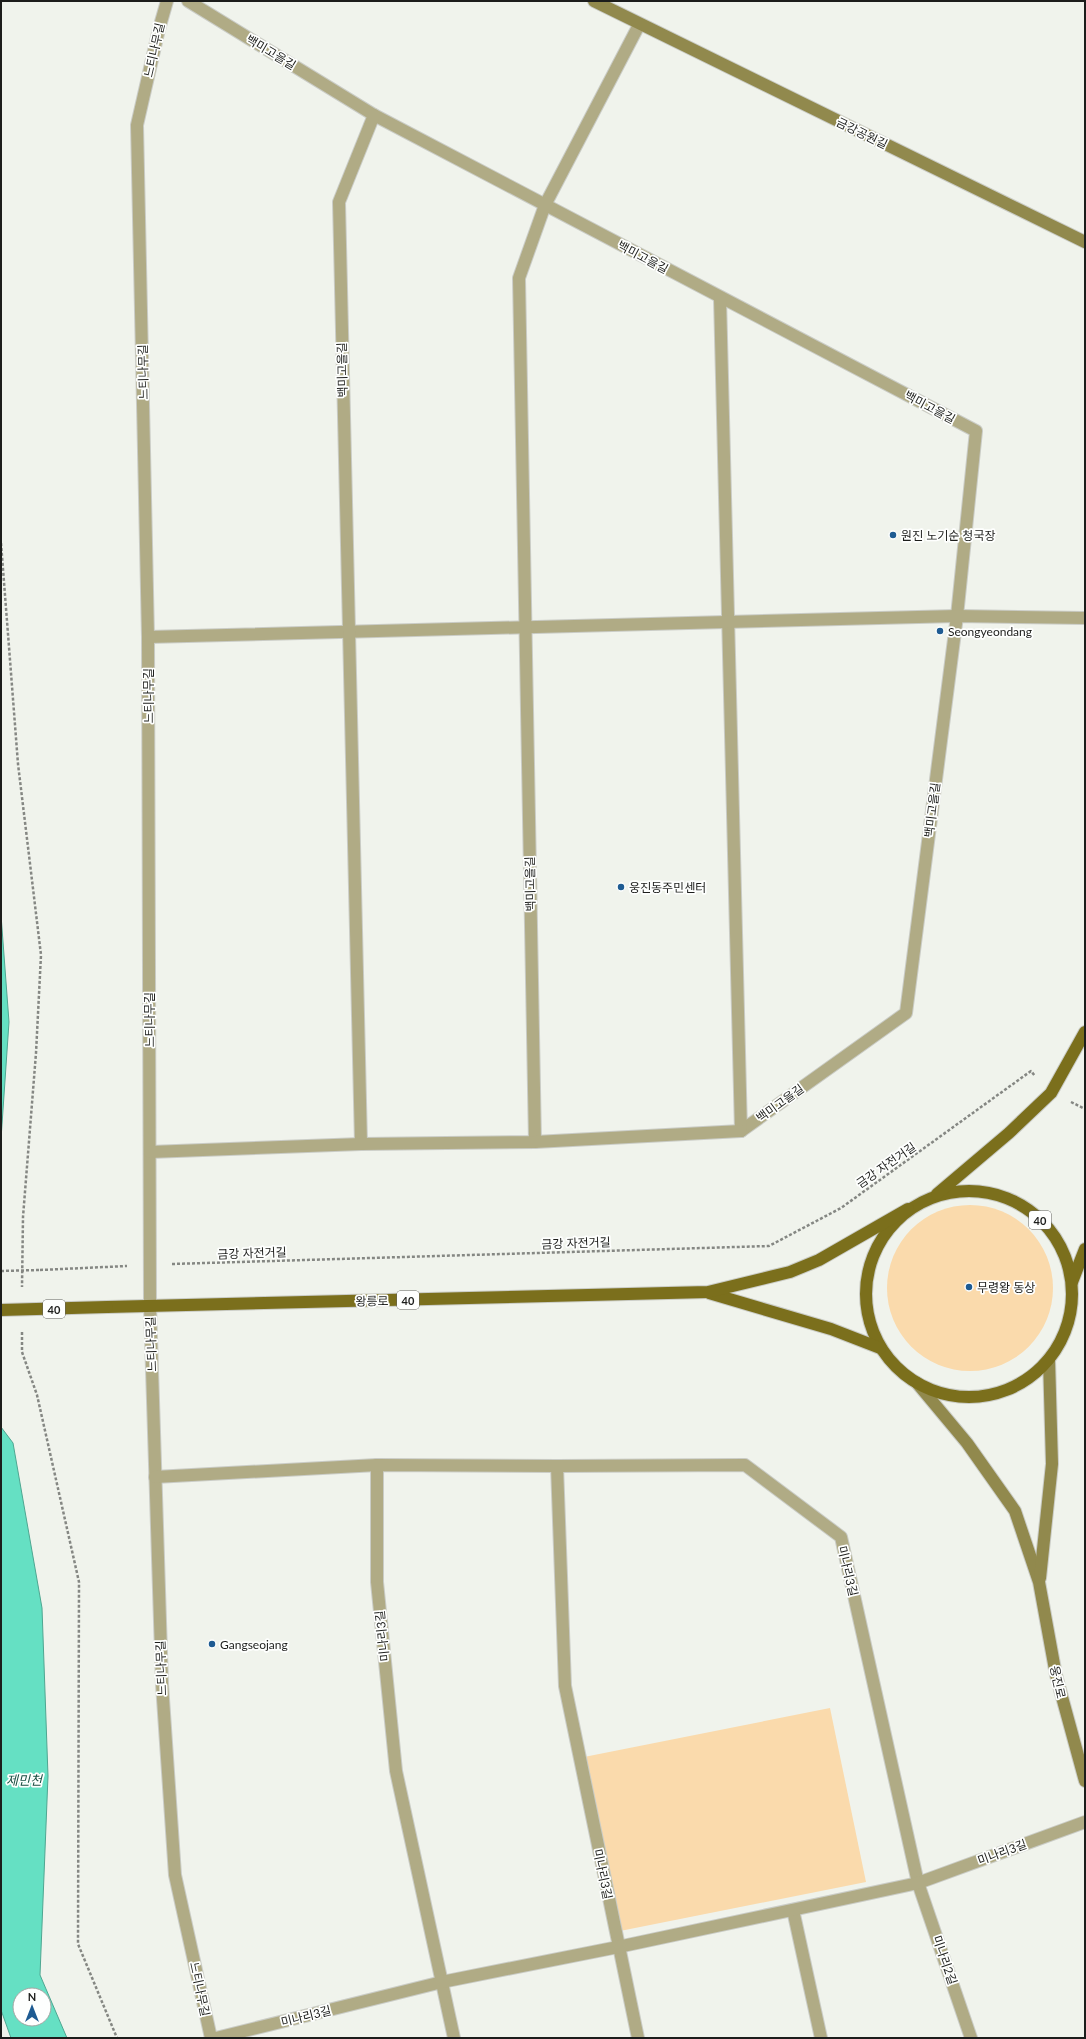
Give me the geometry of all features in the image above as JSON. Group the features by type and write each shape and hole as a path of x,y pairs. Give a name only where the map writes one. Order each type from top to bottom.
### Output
{"main road":[{"name":"금강공원길","path":"594,1 639,25 1085,242"},
{"name":"40","path":"708,1292 790,1272 819,1260 937,1194 1009,1133 1051,1093 1085,1032"},
{"name":"40","path":"908,1209 884,1233 871,1259 865,1289 868,1320 880,1348 896,1368 917,1383 944,1394 973,1397 1002,1392 1028,1379 1049,1359 1064,1336 1071,1310 1072,1282 1065,1254 1051,1230 1028,1208 1000,1194 967,1190 937,1194"},
{"name":"40","path":"1072,1282 1085,1249"},
{"name":"40","path":"708,1292 831,1329 880,1348"},
{"name":"왕릉로","path":"1,1310 708,1292"},
{"path":"1039,1582 1052,1464 1049,1359"},
{"path":"917,1383 972,1450 1015,1511 1039,1582"},
{"name":"웅진로","path":"1039,1582 1056,1675 1085,1781"}],"street":[{"name":"느티나무길","path":"167,1 158,29 137,124 148,637 150,1306 162,1684 175,1875 211,2038"},
{"name":"백미고을길","path":"188,1 374,115 720,298 976,431 957,616 906,1013 741,1131"},
{"path":"545,205 639,25"},
{"name":"백미고을길","path":"361,1144 347,632 339,202 374,115"},
{"name":"백미고을길","path":"536,1142 519,278 545,205"},
{"name":"백미고을길","path":"720,298 741,1131"},
{"path":"148,637 957,616 1085,618"},
{"path":"150,1152 361,1144 536,1142 741,1131"},
{"path":"155,1478 377,1465"},
{"name":"미나리3길","path":"442,1982 396,1772 377,1582 377,1465 745,1465 841,1537 918,1883"},
{"name":"미나리3길","path":"557,1466 565,1686 618,1947"},
{"name":"미나리3길","path":"216,2038 442,1982 618,1947 918,1883 1085,1822"},
{"name":"미나리2길","path":"918,1883 971,2038"},
{"path":"793,1910 821,2038"},
{"path":"618,1947 638,2038"},
{"path":"442,1982 454,2038"}],"path":[{"name":"금강 자전거길","path":"1,1271 769,1246 841,1208 1031,1071 1051,1093 1085,1109"}],"shaded area":[{"path":"962,1205 978,1205 1002,1211 1029,1229 1047,1256 1053,1280 1053,1296 1047,1320 1029,1347 1002,1365 978,1371 962,1371 938,1365 917,1352 906,1341 893,1320 887,1296 887,1280 893,1256 906,1235 917,1224 938,1211"},
{"path":"830,1708 866,1882 615,1932 579,1758"}],"water":[{"path":"1,915 9,1022 1,1139"},
{"name":"제민천","path":"1,1427 13,1443 42,1608 48,1776 40,1975 45,1987 12,1987 12,2027 52,2027 52,2003 67,2038 11,2038 1,2010"}],"place":[{"name":"원진 노기순 청국장","path":"893,535"},
{"name":"Seongyeondang","path":"940,631"},
{"name":"웅진동주민센터","path":"621,887"},
{"name":"무령왕 동상","path":"969,1287"},
{"name":"Gangseojang","path":"212,1644"}]}
